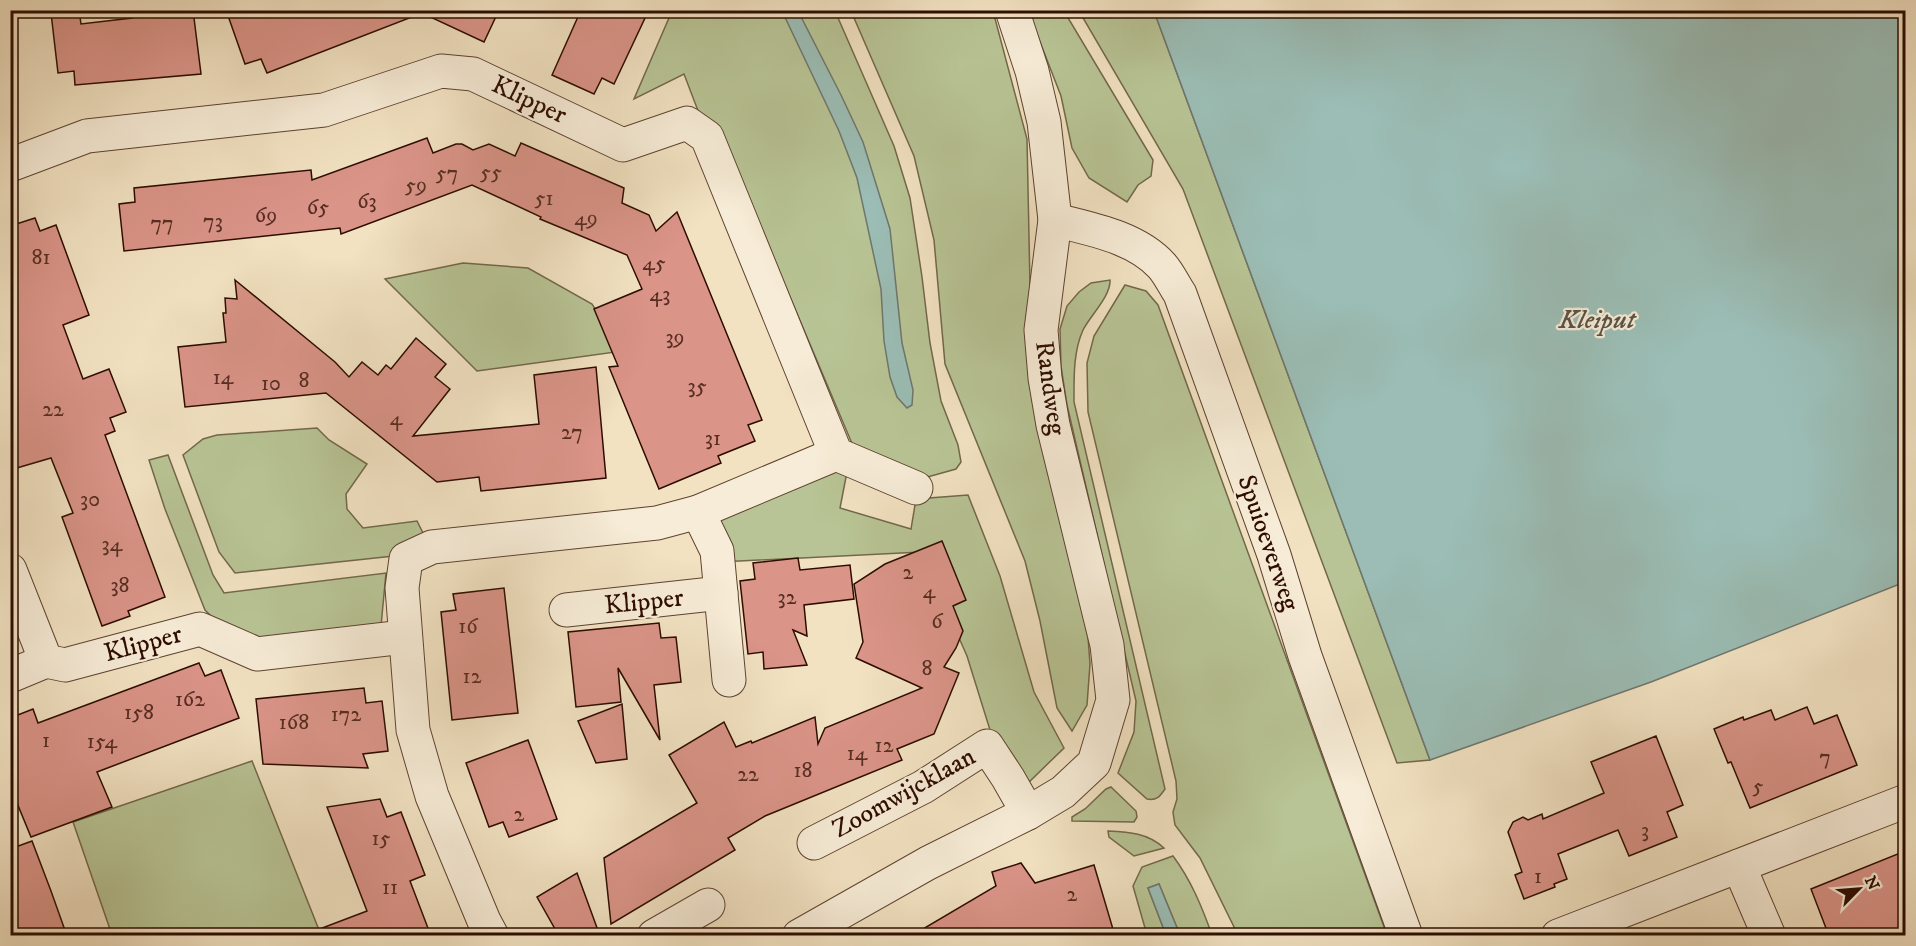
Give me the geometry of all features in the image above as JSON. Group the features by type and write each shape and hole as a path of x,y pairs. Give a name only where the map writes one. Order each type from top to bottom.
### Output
{"street":[{"name":"Randweg","path":"1012,10 1032,71 1044,122 1054,220 1041,330 1045,378 1053,425 1107,645 1113,700 1094,763 1063,792 1028,813"},
{"name":"Klipper","path":"10,165 87,136 324,110 441,71 473,74 623,145 687,123 707,137 836,454"},
{"name":"Spuioeverweg","path":"1054,220 1096,230 1128,241 1161,265 1180,294 1274,555 1305,656 1406,936"},
{"path":"492,936 432,796 413,730 404,637 402,588 406,559 432,547 657,523 698,512 836,454 916,488"},
{"name":"Klipper","path":"698,512 717,551 729,680"},
{"path":"10,570 46,661 10,676"},
{"name":"Klipper","path":"566,610 721,593"},
{"name":"Klipper","path":"46,661 65,665 200,628 257,654 404,637"},
{"name":"Zoomwijcklaan","path":"814,843 923,787 987,746 1028,813"},
{"path":"1558,936 1905,801"},
{"path":"800,936 928,862 1028,813"},
{"path":"1739,866 1769,936"},
{"path":"654,936 708,905"}],"green space":[{"path":"672,11 835,11 894,146 910,198 930,343 941,401 958,445 961,462 956,469 924,478 856,453 771,252 700,116 684,74 634,99"},
{"path":"851,11 993,11 1027,139 1032,384 1088,637 1090,664 1087,705 1072,731 1057,708 1040,621 1025,561 945,364 934,240 914,156"},
{"path":"1028,11 1064,11 1153,160 1151,176 1138,185 1127,202 1089,178 1072,148 1061,96"},
{"path":"1079,11 1154,11 1430,760 1397,763 1183,189"},
{"path":"463,263 528,268 592,304 623,351 477,371 385,279"},
{"path":"1110,280 1107,293 1086,324 1077,347 1074,402 1165,789 1156,799 1147,799 1118,773 1134,732 1136,701 1067,405 1061,366 1060,329 1067,306 1079,292 1091,283"},
{"path":"1125,285 1146,291 1158,305 1387,935 1238,935 1200,858 1175,825 1173,812 1177,799 1176,781 1088,412 1087,363 1094,336"},
{"path":"317,428 329,440 367,464 346,494 347,509 363,528 417,521 425,537 394,556 235,573 219,552 183,455 203,439 217,435"},
{"path":"168,455 213,575 224,593 386,573 381,626 252,640 220,625 205,610 165,509 149,460"},
{"path":"833,468 847,472 840,508 911,529 916,499 968,495 1000,576 1034,692 1064,748 1028,783 990,730 967,656 921,552 720,562 714,516"},
{"path":"252,761 321,935 112,935 73,822"},
{"path":"1111,787 1136,811 1137,817 1134,822 1072,821 1072,817"},
{"path":"1108,831 1145,836 1164,848 1134,856 1109,837"},
{"path":"1173,856 1196,894 1212,935 1180,935 1159,884 1148,888 1166,935 1147,935 1133,886 1142,867"}],"water":[{"path":"782,11 798,11 863,142 890,229 902,343 913,390 912,405 907,408 897,397 890,377 884,341 881,289 857,178 839,131"},
{"name":"Kleiput","path":"1154,11 1905,11 1905,582 1651,682 1430,760"},
{"path":"1159,884 1180,935 1166,935 1148,888"}],"building":[{"path":"79,10 81,24 132,18 131,10 193,10 201,74 75,85 74,71 58,73 51,13"},
{"path":"226,10 499,10 484,42 422,13 267,73 261,59 245,64"},
{"path":"581,10 629,10 645,18 614,84 602,78 594,94 552,75"},
{"path":"427,138 433,153 456,144 462,144 473,150 489,144 515,156 521,143 624,188 622,203 649,215 656,231 677,212 762,420 748,425 755,441 718,456 721,463 659,489 609,367 618,366 594,309 642,289 627,255 540,219 541,217 472,185 341,234 340,228 124,251 119,204 135,202 134,188 311,170 312,180"},
{"path":"35,218 40,231 56,225 89,315 63,325 83,379 109,369 126,412 110,418 115,431 105,435 165,597 128,611 130,616 102,626 62,517 73,513 51,458 10,470 10,226"},
{"path":"235,280 335,362 349,377 362,362 378,375 386,365 391,369 416,338 446,364 435,377 450,389 413,436 539,424 534,375 596,367 606,478 481,491 479,477 437,482 326,393 185,407 178,347 226,342 223,313 226,313 225,298 237,299"},
{"path":"942,541 966,600 953,606 963,631 944,667 959,673 934,734 897,749 902,760 765,816 728,838 735,850 611,924 604,858 697,803 669,755 724,722 736,747 751,741 752,743 815,717 818,744 825,728 922,688 856,658 863,642 854,584 885,564"},
{"path":"798,558 800,570 850,565 854,599 804,605 807,636 793,630 807,665 764,669 763,652 748,654 740,581 755,579 753,563"},
{"path":"504,588 518,713 452,720 441,612 456,610 453,594"},
{"path":"659,623 661,638 676,637 681,682 654,685 660,740 618,668 621,702 576,707 568,632"},
{"path":"199,663 205,676 221,670 239,718 97,772 112,807 31,837 10,786 10,718 33,709 38,723"},
{"path":"364,688 366,703 382,701 388,751 363,754 368,768 263,764 256,699"},
{"path":"622,704 627,759 596,763 578,721"},
{"path":"1807,707 1814,724 1837,715 1857,765 1750,808 1714,729 1743,717 1744,720 1771,710 1775,720"},
{"path":"1656,736 1683,805 1667,812 1677,837 1629,856 1618,830 1558,854 1567,879 1554,884 1555,887 1524,899 1515,875 1522,872 1508,832 1513,822 1523,817 1528,820 1542,814 1543,819 1604,793 1591,762"},
{"path":"528,740 557,819 509,837 503,822 489,827 466,763"},
{"path":"380,799 387,817 401,812 425,875 410,881 431,936 309,936 309,933 367,911 327,807"},
{"path":"32,841 67,936 10,936 10,849"},
{"path":"1905,851 1905,936 1829,936 1811,889"},
{"path":"1021,863 1035,883 1094,865 1115,936 911,936 996,886 992,872"},
{"path":"577,873 600,936 559,936 537,897"}]}
